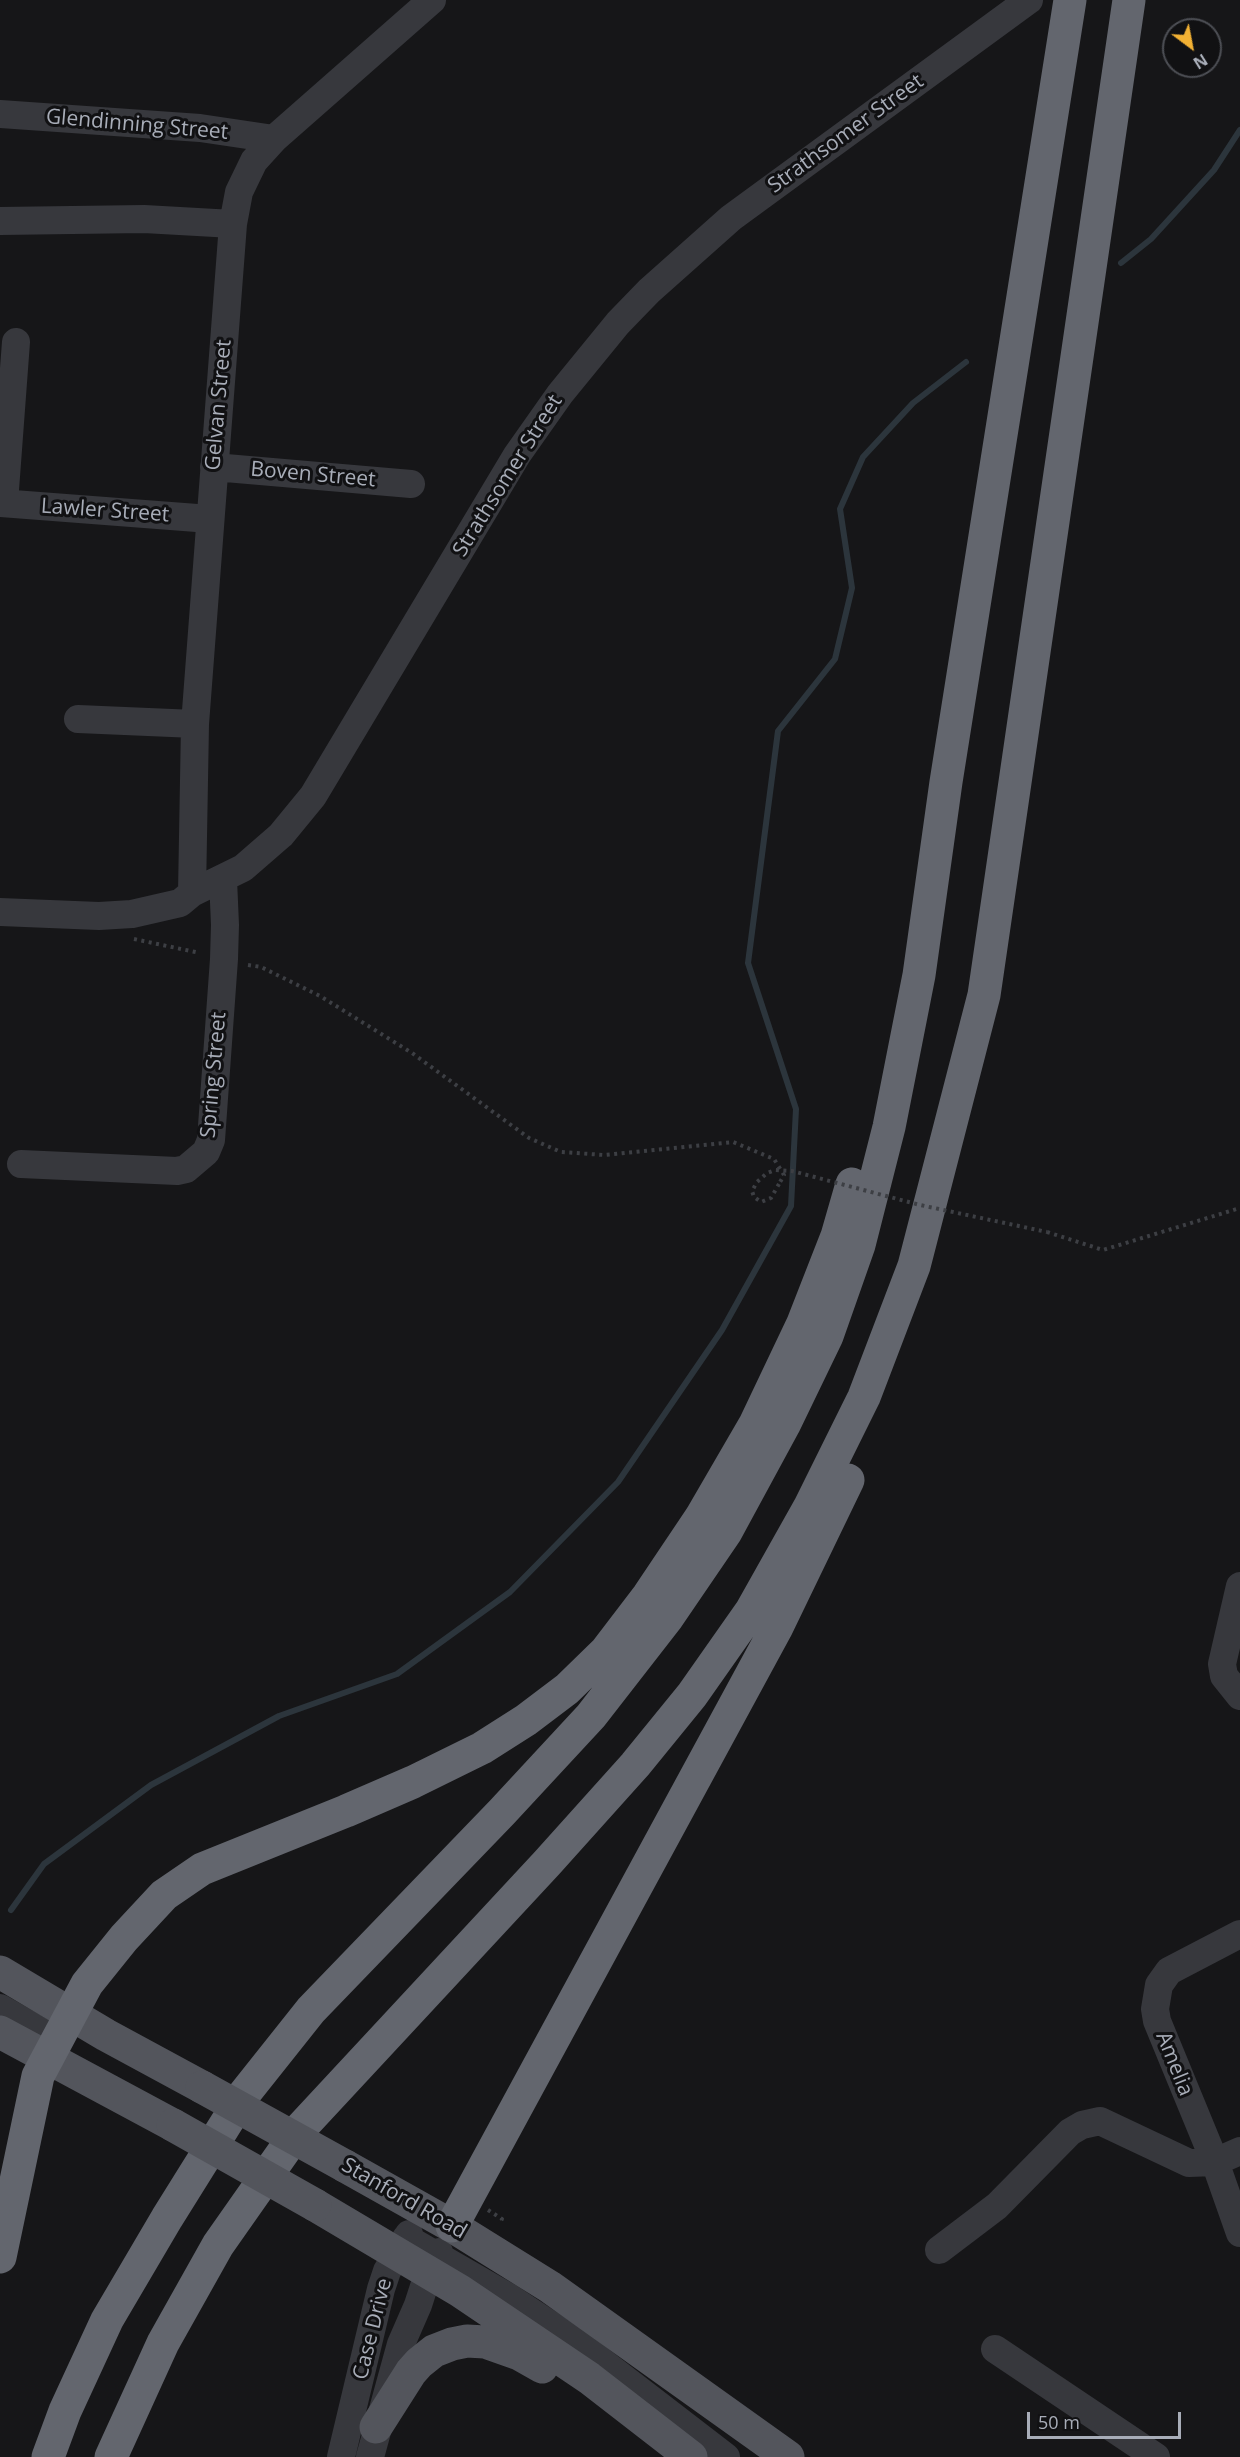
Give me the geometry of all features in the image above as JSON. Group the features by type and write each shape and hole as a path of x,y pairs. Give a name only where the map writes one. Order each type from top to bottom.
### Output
{"highway":[{"path":"48,2457 65,2411 107,2320 167,2217 245,2093 311,2010 591,1716 668,1617 731,1522 784,1425 826,1336 859,1245 889,1127 919,975 946,782 1070,0"},
{"path":"452,2226 776,1629 880,1410 926,1279 954,1161 984,995 1129,0"},
{"path":"0,2257 36,2086 58,2037 87,1984 124,1938 164,1895 202,1869 365,1803 482,1748 526,1720 567,1689 606,1651 648,1596 701,1516 754,1424 803,1323 837,1236 870,1126 946,782"},
{"path":"111,2457 163,2343 218,2245 298,2131 635,1765 693,1695 751,1611 810,1506 864,1397 914,1266 984,995"}],"main road":[{"name":"Stanford Road","path":"0,1972 58,2037 173,2125 315,2205 433,2263 589,2378 680,2449"},
{"name":"Stanford Road","path":"0,2032 58,2037 202,2087 452,2226 550,2287 788,2457"},
{"path":"373,2442 411,2372 419,2362 434,2351 467,2341 485,2342 519,2354 680,2449"}],"street":[{"name":"Gelvan Street","path":"183,896 214,467 234,224 239,192 254,160 274,139 432,0"},
{"name":"Strathsomer Street","path":"183,896 243,868 281,835 313,796 518,455 560,394 618,323 649,291 731,218 1029,0"},
{"name":"Glendinning Street","path":"0,114 200,128 274,139"},
{"path":"0,221 144,219 234,224"},
{"path":"2,503 16,342"},
{"name":"Boven Street","path":"214,467 411,484"},
{"name":"Lawler Street","path":"2,503 210,519"},
{"path":"78,719 195,724"},
{"name":"Spring Street","path":"21,1164 177,1171 186,1168 206,1152 210,1140 224,959 223,879"},
{"path":"0,893 98,901 183,896"},
{"path":"0,912 99,916 132,914 183,896"},
{"path":"1240,1586 1222,1664 1224,1676 1240,1696"},
{"name":"Amelia","path":"1240,1934 1169,1971 1159,1985 1155,1998 1157,2022 1228,2156 1240,2233"},
{"path":"0,2008 58,2037"},
{"path":"939,2250 997,2206 1070,2132 1083,2125 1100,2121 1189,2163 1228,2156"},
{"name":"Case Drive","path":"341,2457 387,2271 424,2210"},
{"name":"Case Drive","path":"373,2442 400,2344 418,2306 433,2263 452,2226"},
{"path":"433,2263 510,2298 578,2343 726,2457"},
{"path":"995,2349 1156,2457"}],"path":[{"path":"125,938 182,948 261,968 320,996 412,1053 529,1138 561,1152 604,1155 733,1142 774,1159 784,1175 771,1198 761,1202 754,1197 752,1191 757,1182 767,1173 775,1170 792,1171 920,1205 1047,1232 1103,1250 1240,1208"}],"waterway":[{"path":"1121,263 1151,239 1214,170 1240,130"},
{"path":"11,1910 44,1864 151,1785 279,1716 397,1674 510,1592 618,1482 722,1330 791,1206 796,1109 748,963 778,731 835,659 852,588 840,509 863,457 913,403 966,362"}]}
